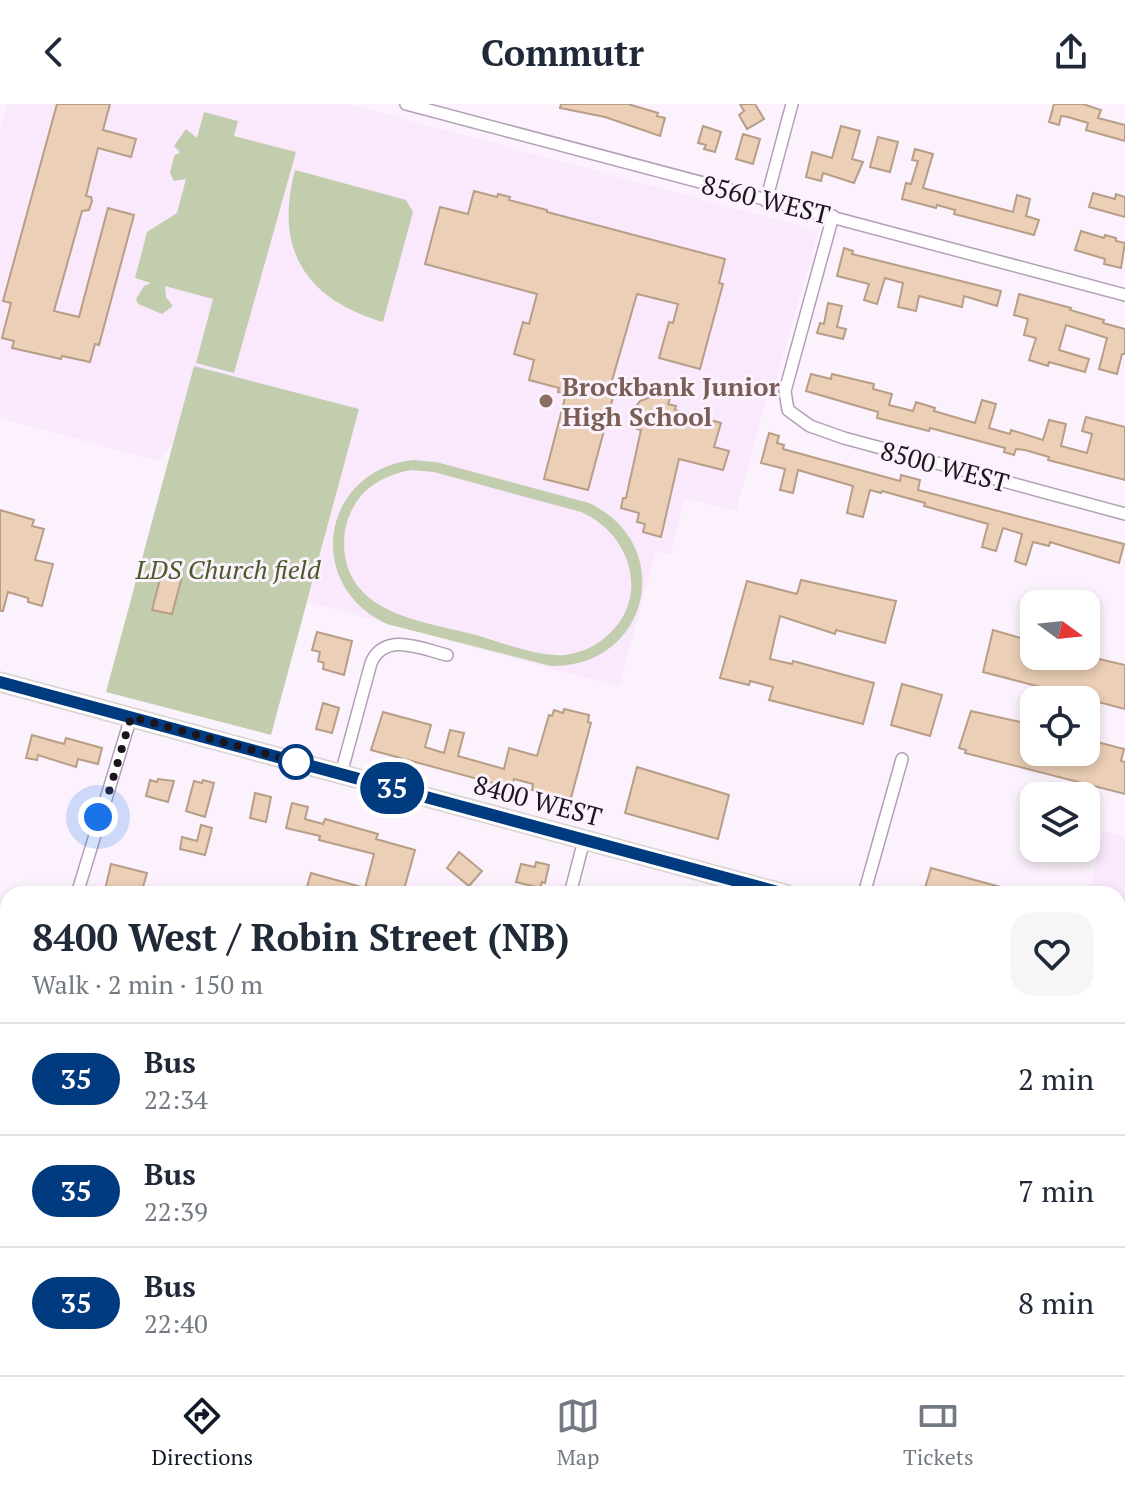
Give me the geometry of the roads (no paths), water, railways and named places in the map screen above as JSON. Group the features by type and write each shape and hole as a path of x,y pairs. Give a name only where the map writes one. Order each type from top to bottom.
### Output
{"main road":[{"name":"8400 WEST","path":"0,682 755,886"}],"street":[{"name":"8560 WEST","path":"406,104 1125,295"},
{"path":"766,201 792,104"},
{"name":"8500 WEST","path":"833,216 785,391 788,410 821,430 1125,514"},
{"path":"341,774 371,663 378,651 389,645 407,645 447,655"},
{"path":"79,886 131,717"},
{"path":"866,886 902,759"},
{"path":"572,886 584,840"}],"place":[{"name":"Brockbank Junior High School","path":"546,401"}],"park label":[{"name":"LDS Church field","path":"228,569"}]}
